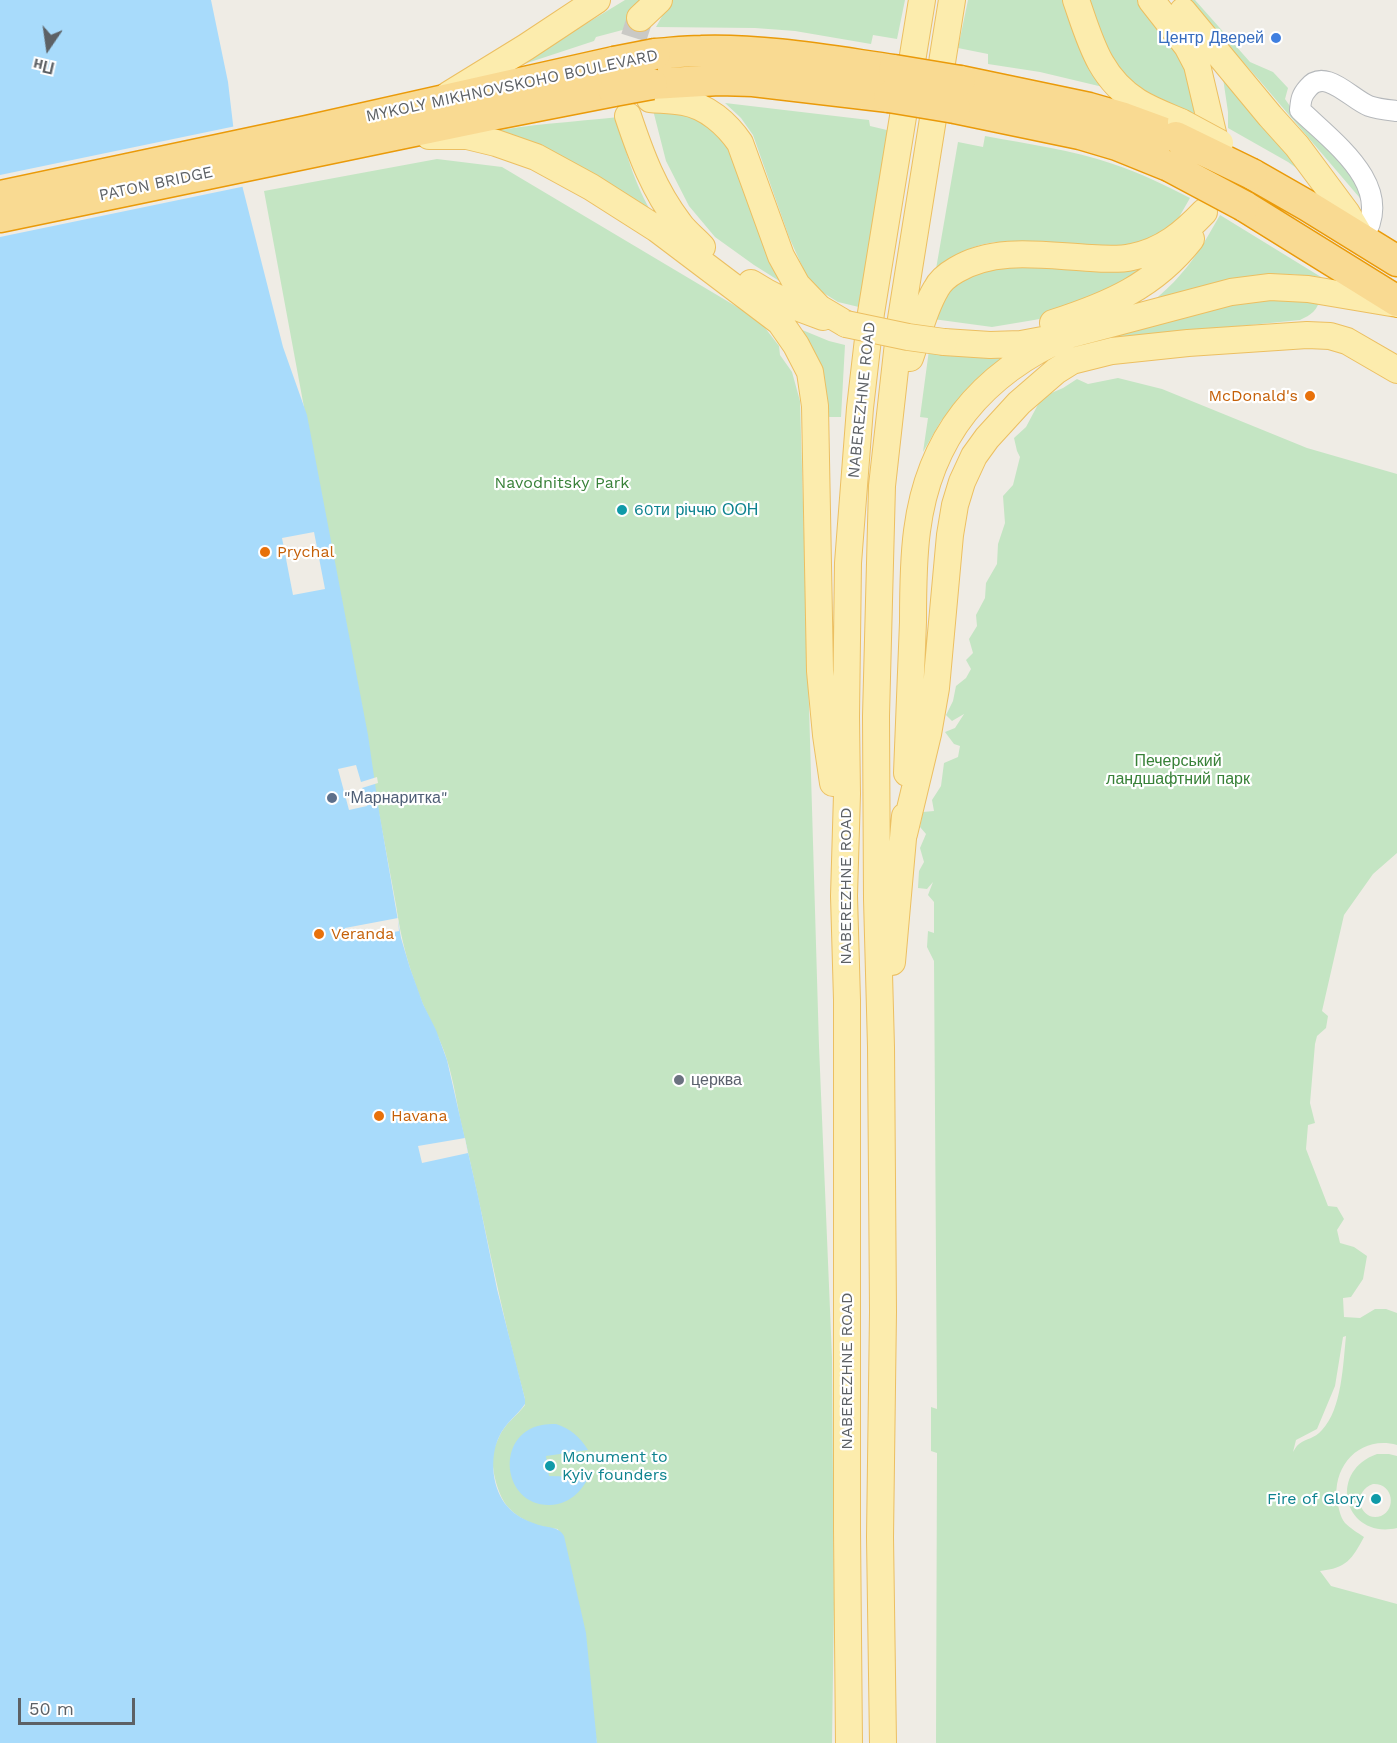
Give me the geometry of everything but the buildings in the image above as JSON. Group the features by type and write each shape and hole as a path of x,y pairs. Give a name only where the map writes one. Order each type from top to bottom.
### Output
{"highway":[{"name":"MYKOLY MIKHNOVSKOHO BOULEVARD","path":"310,142 435,102 655,54 701,51 786,55 891,83 958,95 1089,108 1178,130 1256,169 1308,206 1397,261"},
{"name":"MYKOLY MIKHNOVSKOHO BOULEVARD","path":"310,142 390,135 552,103 618,103 651,91 719,80 891,83"},
{"name":"MYKOLY MIKHNOVSKOHO BOULEVARD","path":"958,95 1117,145 1169,166 1244,206 1397,302"},
{"name":"PATON BRIDGE","path":"0,195 310,142"},
{"name":"PATON BRIDGE","path":"0,217 310,142"}],"main road":[{"path":"435,102 500,64 597,0"},
{"path":"646,9 659,0"},
{"name":"NABEREZHNE ROAD","path":"849,1743 847,1000 844,880 847,794 848,563 855,461 871,313 922,0"},
{"name":"NABEREZHNE ROAD","path":"882,1743 880,1513 883,1312 876,716 882,486 900,325 952,0"},
{"path":"1076,0 1102,68 1137,102 1178,130"},
{"path":"1151,0 1187,46 1197,65 1218,150 1218,98 1214,74 1178,5"},
{"path":"1178,5 1297,146 1346,212 1362,239"},
{"path":"651,91 706,111 732,131 740,142 781,256 796,285 819,308 846,324"},
{"path":"618,103 640,178 658,215 687,252"},
{"path":"618,103 644,165 680,225 732,271 771,296 846,324 944,342 990,345 1021,344 1069,335 1231,292 1270,287 1308,289 1397,302"},
{"path":"390,135 467,136 536,157 591,187 657,229 780,322 796,345 810,372 815,406 820,671 844,880"},
{"path":"889,417 930,302 937,287 950,273 970,262 1007,254 1131,258 1160,248 1184,233 1204,212 1192,236 1178,256 1147,282 1096,309 1001,336 944,342"},
{"path":"880,1047 894,940 904,834 914,565 917,529 925,494 942,445 963,412 1000,374 1048,344 1069,335"},
{"path":"904,834 928,734 936,688 950,535 955,505 974,456 1019,403 1056,371 1072,361 1112,351 1188,343 1306,335 1330,336 1347,341 1397,370"}],"street":[{"path":"1362,239 1373,230 1384,212 1386,198 1376,176 1345,144 1300,110 1301,96 1312,83 1323,80 1333,83 1350,96 1370,106 1397,111"}],"green space":[{"path":"625,0 641,0 630,28 596,37 594,41 515,67"},
{"path":"673,0 905,0 897,39 873,35 871,44 795,31 755,28 656,27"},
{"path":"968,0 1067,0 1103,87 1040,72 988,64 988,54 958,48"},
{"path":"1089,0 1141,0 1177,53 1185,70 1196,115 1143,92 1110,63"},
{"path":"1188,0 1195,0 1250,62 1273,72 1288,88 1285,99 1299,119 1370,178 1365,204 1260,81"},
{"path":"1223,78 1321,186 1288,162 1228,128"},
{"path":"725,103 869,120 870,126 891,131 863,308 838,302 822,292 806,275 789,237 753,135 741,118"},
{"path":"674,108 723,129 792,289 715,237 689,206 666,161 653,110"},
{"path":"619,117 633,172 658,224 484,133 534,125"},
{"path":"985,136 1097,159 1143,175 1190,198 1171,229 1148,241 1119,247 987,243 957,255 936,269 958,142 983,147"},
{"name":"Navodnitsky Park","path":"437,159 502,167 759,320 779,346 780,355 792,372 800,401 819,1046 832,1358 834,1604 832,1743 597,1743 558,1529 537,1525 518,1516 504,1502 496,1482 493,1467 494,1448 504,1428 525,1405 525,1399 449,1068 442,1045 417,990 400,930 264,191"},
{"path":"1220,215 1321,277 1288,274 1259,278 1151,303 1187,267"},
{"path":"1151,261 1134,279 1059,315 992,327 933,319 938,302 973,267"},
{"path":"1264,298 1320,298 1313,312 1300,320 1100,340 1074,347 1201,309"},
{"path":"795,327 845,345 841,417 829,417 827,401"},
{"path":"929,350 970,357 1002,358 972,386 941,421 923,452 928,418 920,417"},
{"name":"Печерський ландшафтний парк","path":"1118,378 1162,389 1307,448 1397,474 1397,853 1373,874 1344,915 1322,1011 1328,1016 1326,1028 1317,1036 1315,1044 1310,1103 1315,1123 1308,1125 1306,1149 1328,1206 1337,1207 1344,1219 1337,1230 1340,1243 1354,1247 1367,1256 1363,1279 1351,1297 1343,1298 1344,1317 1360,1318 1375,1309 1386,1309 1397,1313 1397,1445 1372,1444 1361,1449 1344,1465 1337,1488 1340,1512 1345,1523 1364,1537 1356,1551 1343,1565 1320,1571 1331,1586 1397,1604 1397,1743 936,1743 937,1453 931,1451 931,1407 937,1409 934,961 927,947 928,931 934,933 934,902 928,895 933,882 927,889 918,888 919,871 924,862 920,848 926,834 920,827 923,812 934,811 932,800 941,786 944,763 958,757 960,746 954,744 945,732 955,728 964,714 952,721 946,715 953,701 956,686 966,678 971,669 966,660 973,653 969,639 977,626 976,615 985,598 986,583 997,564 998,544 1005,523 1003,496 1013,485 1020,457 1014,438 1026,427 1042,397 1077,379 1088,384","holes":["1346,1336 1338,1398 1329,1421 1319,1433 1299,1444 1293,1452 1296,1440 1317,1429 1335,1386 1343,1337"]},
{"path":"1377,1454 1397,1456 1397,1528 1379,1529 1365,1524 1354,1515 1348,1502 1347,1488 1351,1475 1361,1463","holes":["1373,1484 1380,1485 1389,1492 1391,1503 1386,1513 1374,1517 1364,1511 1360,1499 1366,1488"]}],"water":[{"path":"0,0 211,0 228,82 243,189 283,347 307,415 368,735 401,938 423,1004 447,1060 497,1289 525,1399 525,1404 504,1428 496,1445 493,1464 495,1483 503,1500 514,1513 532,1522 556,1529 564,1536 586,1633 597,1743 0,1743"},
{"path":"556,1424 574,1434 588,1450 546,1456 549,1476 589,1477 578,1493 568,1500 550,1505 534,1502 522,1494 514,1482 510,1469 511,1455 516,1441 527,1431 542,1425"}],"pier":[{"path":"236,126 246,186 0,237 0,175"},
{"path":"314,532 325,589 293,595 282,538"},
{"path":"356,765 361,782 377,777 378,783 362,788 367,806 349,810 338,769"},
{"path":"398,918 399,931 348,941 345,928"},
{"path":"465,1138 468,1153 422,1163 418,1146"}],"tunnel":[{"path":"627,76 633,40 640,18"}],"place":[{"name":"Центр Дверей","path":"1276,38"},
{"name":"McDonald's","path":"1310,396"},
{"name":"60ти річчю ООН","path":"622,510"},
{"name":"Prychal","path":"265,552"},
{"name":"\"Марнаритка\"","path":"332,798"},
{"name":"Veranda","path":"319,934"},
{"name":"церква","path":"679,1080"},
{"name":"Havana","path":"379,1116"},
{"name":"Monument to Kyiv founders","path":"550,1466"},
{"name":"Fire of Glory","path":"1376,1499"}]}
